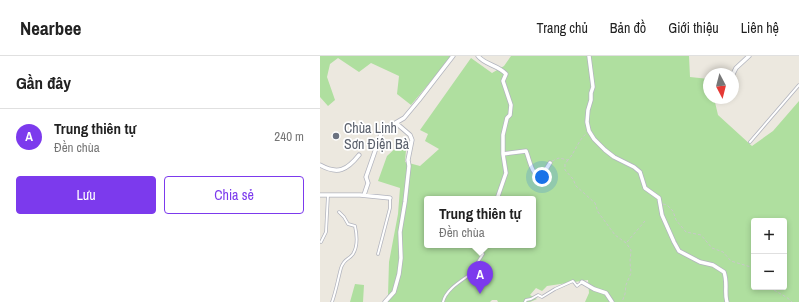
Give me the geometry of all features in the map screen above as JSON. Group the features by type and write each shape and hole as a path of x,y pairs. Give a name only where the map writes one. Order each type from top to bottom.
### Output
{"street":[{"path":"364,195 368,183 366,177 382,131 404,118 453,56"},
{"path":"478,56 485,62 503,70 506,74 503,81 511,105 510,115 507,118 503,135 503,154 506,174 498,196"},
{"path":"589,56 593,87 588,110 589,131 604,150 640,172 645,188 659,198 662,215 668,232 679,251 700,262 713,265 724,272 727,283 727,302"},
{"path":"736,68 749,56"},
{"path":"384,302 394,292 399,274 401,258 400,232 409,166 408,160 412,140 410,135 396,123"},
{"path":"503,154 526,151 532,169 536,174 545,171 550,163"},
{"path":"320,165 327,169 340,170 347,168 359,155"},
{"path":"320,195 364,195 390,198"},
{"path":"582,282 594,289 606,293 612,302"}],"lane":[{"path":"750,142 799,85"},
{"path":"321,242 326,232 328,195"},
{"path":"378,254 390,208 390,198"},
{"path":"332,302 341,269 345,260 354,252 357,238 355,226 348,224 339,212"},
{"path":"443,302 444,296 448,292 476,270 476,265 483,254 480,250"},
{"path":"525,302 526,300 538,295 542,298 555,289 573,281 578,286 582,282"}],"path":[{"path":"589,131 582,136 565,164 565,170 573,179 576,186 595,203 598,212 615,235 626,242 631,250 630,262 632,273 626,285 622,302"},
{"path":"550,163 559,158 568,160"},
{"path":"661,204 667,205 673,211 676,220 686,232 701,235 712,248 722,252 731,261 751,267"},
{"path":"626,242 645,221"},
{"path":"774,290 789,298 792,302"}],"green space":[{"path":"320,56 451,57 411,105 397,94 399,76 371,63 359,72 338,58 330,64 327,77 335,100 328,106 320,97"},
{"path":"511,56 689,56 690,77 703,78 703,104 715,104 718,115 752,146 773,131 799,101 799,302 585,302 589,293 588,280 547,286 542,291 536,288 530,295 537,299 530,302 498,302 497,300 492,300 490,302 386,302 388,295 389,262 398,214 400,188 378,181 387,156 400,144 406,150 405,162 420,166 439,149 425,141 428,134 420,130 471,58 492,73 504,66"},
{"path":"355,284 364,285 363,302 350,302"}],"place":[{"name":"Chùa Linh Sơn Điện Bà","path":"336,136"},
{"name":"Trung thiên tự","path":"480,294"}]}
